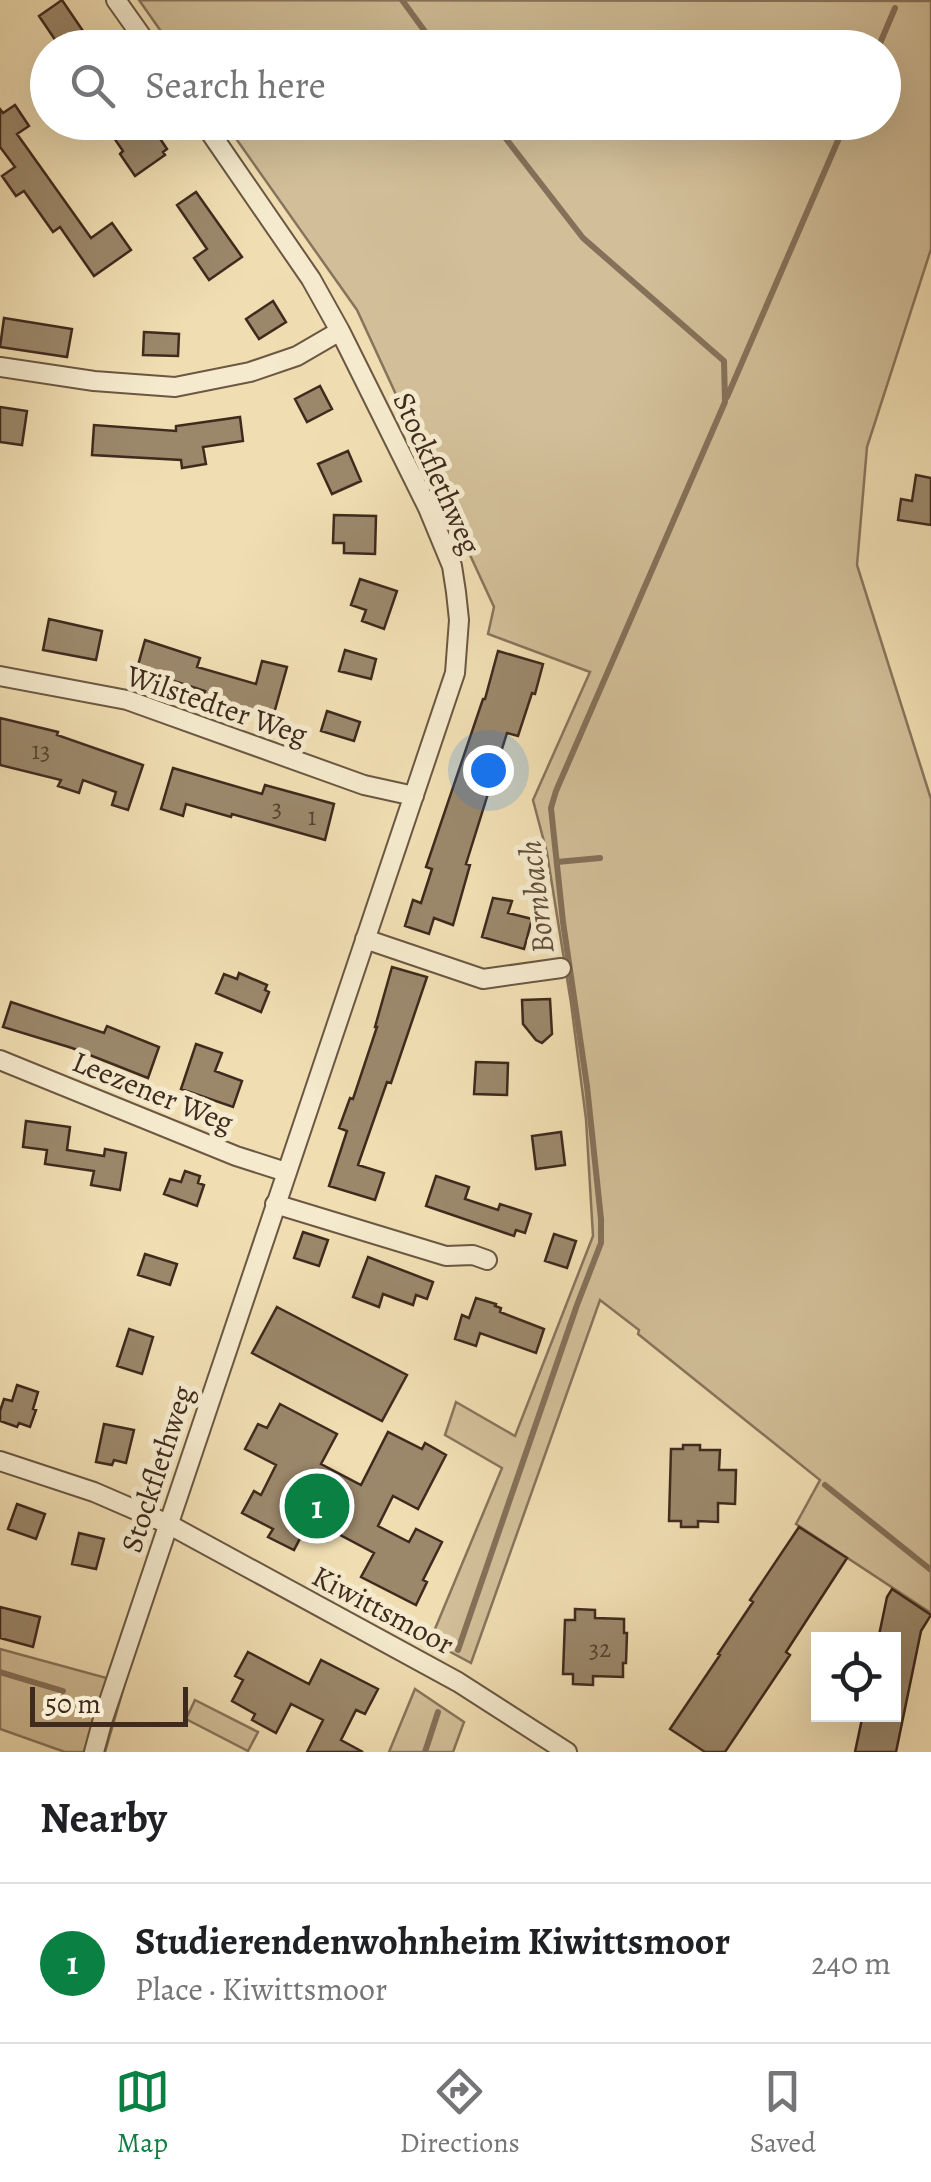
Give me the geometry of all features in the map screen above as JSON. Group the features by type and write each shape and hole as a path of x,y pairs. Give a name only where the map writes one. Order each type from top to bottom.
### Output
{"street":[{"path":"116,0 137,30"},
{"name":"Stockflethweg","path":"94,1752 455,673 459,620 454,579 443,541 340,331 311,278 215,140"},
{"path":"0,367 94,381 175,386 250,372 296,356 340,331"},
{"name":"Wilstedter Weg","path":"0,676 127,700 364,786 414,796"},
{"path":"365,939 483,979 561,968"},
{"name":"Leezener Weg","path":"0,1060 236,1156 286,1172"},
{"path":"275,1204 446,1256 472,1255 487,1260"},
{"name":"Kiwittsmoor","path":"0,1461 94,1492 168,1524 442,1672 567,1752"}],"shaded area":[{"path":"139,0 931,1 931,249 867,447 857,565 931,799 931,1613 796,1524 820,1480 600,1300 471,1663 430,1641 502,1468 445,1435 456,1402 515,1436 593,1236 586,1119 571,1003 547,853 533,800 590,672 488,634 494,607 357,310 237,140 901,140 901,30 160,30"},
{"path":"0,1649 125,1683 105,1752 65,1752 0,1729"},
{"path":"415,1689 464,1722 453,1752 389,1752"},
{"path":"195,1700 258,1732 248,1751 186,1719"}],"building":[{"path":"62,0 82,30 48,30 39,16"},
{"path":"15,105 29,126 17,134 91,238 112,223 131,250 94,276 60,227 53,232 24,191 16,196 2,176 15,167 0,147 0,109 3,113"},
{"path":"115,140 161,140 167,149 165,155 135,176 120,154 123,151"},
{"path":"196,192 242,257 209,280 194,258 207,249 177,205"},
{"path":"273,301 286,322 259,339 246,319"},
{"path":"4,318 72,329 67,357 0,347"},
{"path":"144,332 179,334 178,356 143,355"},
{"path":"320,386 332,409 307,422 295,399"},
{"path":"0,407 27,411 22,445 0,442"},
{"path":"240,417 243,441 203,447 206,464 182,468 181,460 92,455 94,425 176,431 176,426"},
{"path":"348,451 361,481 332,494 318,464"},
{"path":"916,475 931,478 931,525 898,520 901,499 912,501"},
{"path":"334,515 376,516 375,554 344,553 344,543 333,543"},
{"path":"360,579 397,591 384,629 362,621 366,610 351,605"},
{"path":"49,619 102,631 96,660 43,650"},
{"path":"145,640 200,658 197,667 256,684 262,661 287,667 273,717 203,698 205,691 137,669"},
{"path":"345,650 376,659 371,679 339,671"},
{"path":"498,651 543,664 518,736 507,733 466,864 470,865 453,925 434,918 429,934 405,926 413,900 421,903 432,869 426,867"},
{"path":"327,711 360,722 354,741 321,731"},
{"path":"0,718 58,732 57,735 143,765 128,810 112,805 116,792 83,780 79,793 58,786 61,780 0,765"},
{"path":"173,768 262,794 265,785 334,804 325,840 186,804 183,816 161,809"},
{"path":"493,898 512,901 508,913 532,919 524,949 482,937"},
{"path":"392,967 427,977 358,1165 384,1173 375,1200 329,1186 347,1131 339,1128 377,1027"},
{"path":"239,973 267,985 265,990 269,992 261,1012 216,993 224,974 237,979"},
{"path":"550,999 552,1034 542,1043 523,1024 522,1000"},
{"path":"11,1002 104,1033 107,1026 159,1047 148,1078 72,1048 3,1027"},
{"path":"196,1044 222,1053 215,1071 242,1081 233,1107 181,1089"},
{"path":"476,1062 508,1063 507,1095 474,1094"},
{"path":"26,1121 70,1127 67,1150 104,1156 105,1149 126,1153 120,1190 91,1185 94,1171 45,1164 47,1150 23,1147"},
{"path":"561,1132 565,1165 536,1169 532,1136"},
{"path":"185,1171 200,1176 198,1183 204,1185 197,1206 164,1194 170,1179 181,1182"},
{"path":"436,1176 469,1187 465,1199 498,1210 500,1204 531,1214 525,1233 516,1230 514,1236 426,1206"},
{"path":"303,1232 328,1240 319,1266 294,1258"},
{"path":"554,1234 576,1241 567,1268 545,1261"},
{"path":"145,1254 177,1264 170,1285 138,1275"},
{"path":"368,1257 433,1282 427,1299 416,1295 413,1305 383,1294 379,1307 353,1297"},
{"path":"476,1298 544,1329 536,1353 480,1333 476,1346 455,1339 462,1315 469,1318"},
{"path":"277,1307 407,1375 382,1421 252,1353"},
{"path":"129,1329 153,1337 142,1374 117,1366"},
{"path":"17,1385 38,1392 30,1427 0,1421 4,1399 12,1401"},
{"path":"280,1404 337,1434 321,1464 361,1485 388,1432 422,1449 425,1443 446,1455 418,1509 393,1496 378,1526 409,1542 416,1529 442,1542 423,1580 427,1582 416,1605 361,1577 374,1553 310,1519 294,1550 268,1537 273,1529 242,1513 254,1491 261,1495 276,1465 245,1449 258,1424 267,1428"},
{"path":"104,1424 134,1430 126,1463 96,1462"},
{"path":"683,1445 720,1450 719,1470 736,1470 735,1504 718,1503 718,1522 698,1521 698,1527 681,1527 681,1521 669,1521 671,1449 683,1449"},
{"path":"17,1504 45,1514 36,1539 8,1529"},
{"path":"799,1527 847,1558 786,1652 790,1655 725,1752 705,1752 670,1729"},
{"path":"79,1533 104,1539 96,1569 72,1564"},
{"path":"892,1589 931,1615 921,1631 896,1752 855,1752 861,1722 901,1722 901,1632 880,1632"},
{"path":"0,1607 40,1617 33,1647 0,1638"},
{"path":"575,1609 595,1610 595,1618 624,1619 627,1633 623,1677 593,1676 593,1685 573,1684 573,1674 563,1674 565,1620 575,1620"},
{"path":"248,1652 309,1684 321,1660 378,1689 365,1714 356,1710 341,1740 363,1752 307,1752 323,1720 291,1704 276,1733 252,1720 255,1714 232,1701 243,1680 235,1676"}],"waterway":[{"name":"Bornbach","path":"402,0 424,30"},
{"path":"886,30 895,8"},
{"name":"Bornbach","path":"458,1650 601,1243 587,1086 551,808 725,402 724,361 583,238 507,140"},
{"path":"727,397 838,140"},
{"path":"557,862 600,858"},
{"path":"825,1485 931,1570"},
{"path":"0,1672 63,1691"},
{"name":"Bornbach","path":"425,1752 438,1712"}],"place":[{"name":"Studierendenwohnheim Kiwittsmoor","path":"317,1506"}]}
